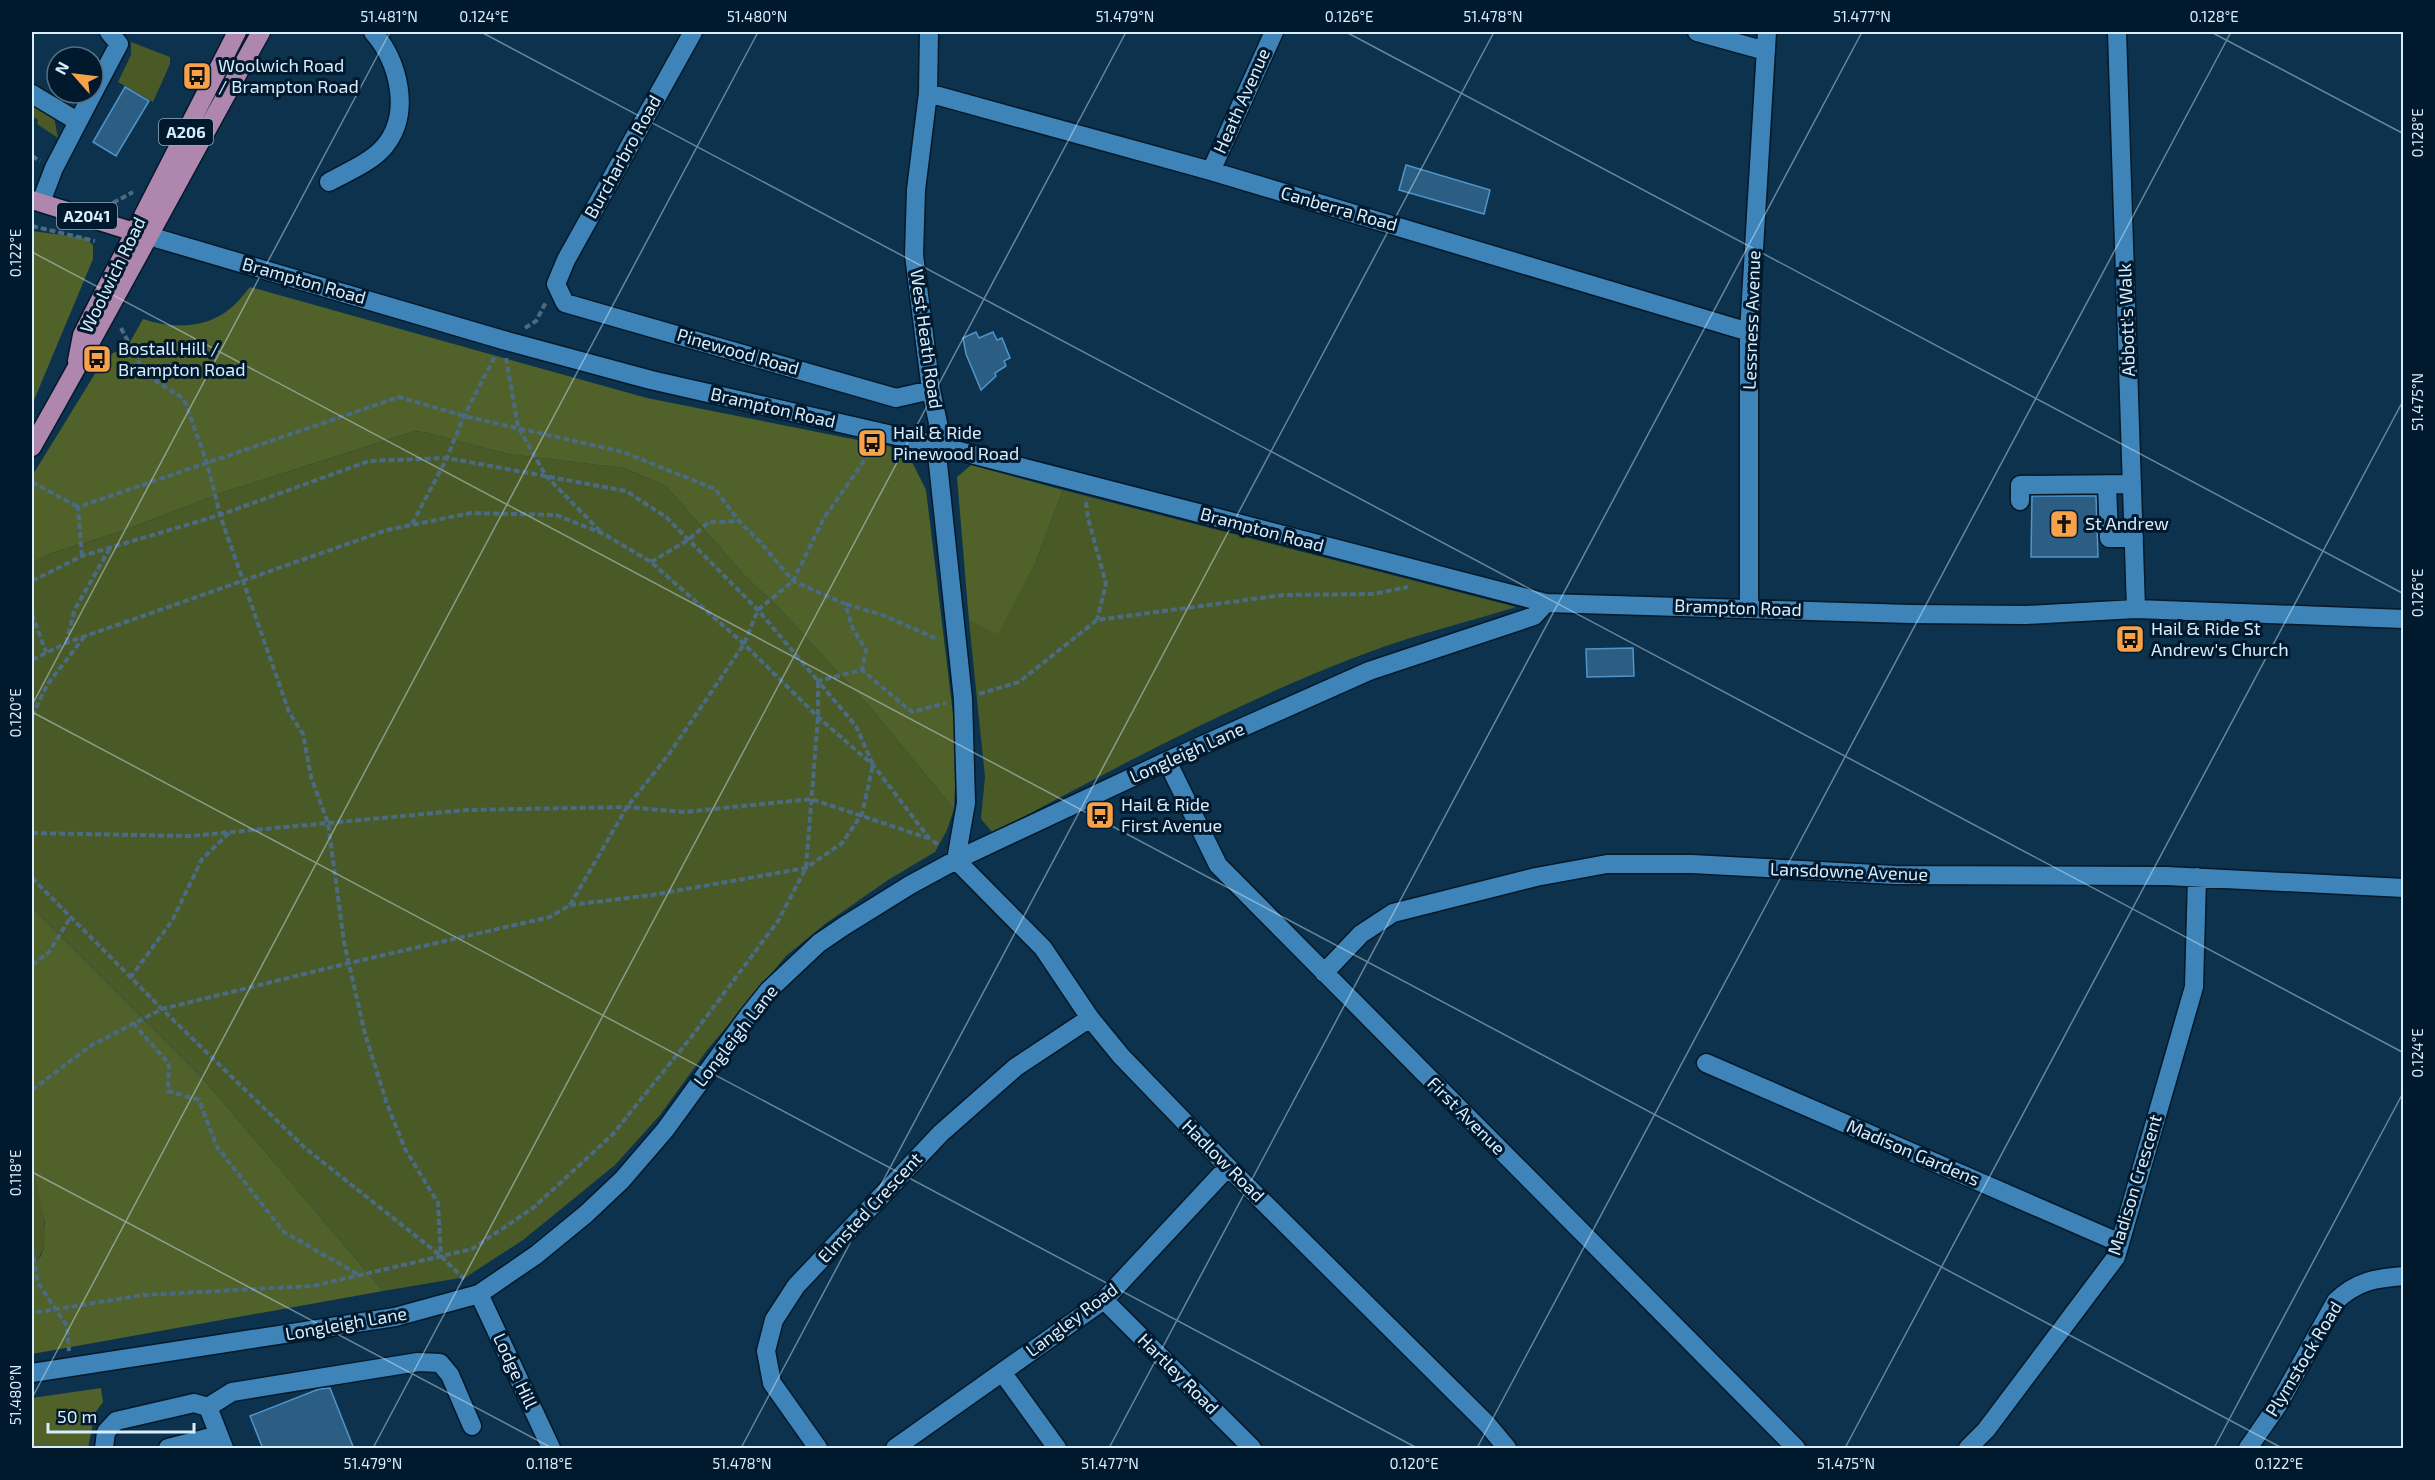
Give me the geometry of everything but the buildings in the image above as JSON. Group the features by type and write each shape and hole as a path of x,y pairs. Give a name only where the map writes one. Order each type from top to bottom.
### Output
{"main road":[{"name":"Woolwich Road","path":"141,234 237,32"},
{"name":"Woolwich Road","path":"32,447 75,370 82,335 261,32"},
{"name":"A2041","path":"36,201 141,234"}],"street":[{"path":"105,70 119,44 110,32"},
{"path":"329,182 372,158 383,148 393,134 399,118 400,99 397,80 391,61 373,32"},
{"name":"Burcharbro Road","path":"556,284 566,260 693,32"},
{"name":"West Heath Road","path":"929,32 928,93 916,190 914,255 931,390 938,423 936,445 963,699 966,803 956,860"},
{"name":"Heath Avenue","path":"1211,171 1274,32"},
{"path":"1697,32 1766,51"},
{"name":"Lessness Avenue","path":"1749,608 1749,332 1767,32"},
{"name":"Abbott's Walk","path":"2117,32 2136,609"},
{"name":"Canberra Road","path":"928,93 1211,171 1749,332"},
{"path":"32,94 77,121"},
{"path":"36,201 86,105"},
{"name":"Brampton Road","path":"141,234 503,340 651,380 936,445 1546,603 2002,615 2136,609 2403,619"},
{"name":"Pinewood Road","path":"556,284 565,303 896,398 931,390"},
{"path":"2020,501 2020,485 2132,484"},
{"path":"2107,485 2109,538 2134,538"},
{"name":"Longleigh Lane","path":"32,1373 394,1317 479,1294 536,1255 586,1214 622,1180 670,1122 747,1016 793,966 844,926 910,885 956,860 1167,762 1369,671 1534,616 1546,603"},
{"name":"First Avenue","path":"1167,762 1218,866 1796,1449"},
{"name":"Hadlow Road","path":"956,860 1043,948 1090,1018 1121,1056 1228,1167 1487,1424 1507,1449"},
{"name":"Lansdowne Avenue","path":"1323,973 1362,934 1393,913 1536,877 1607,864 1692,864 1895,875 2197,877 2403,888"},
{"name":"Madison Crescent","path":"1968,1449 1986,1430 2116,1257 2194,987 2197,877"},
{"name":"Elmsted Crescent","path":"818,1449 772,1383 766,1351 774,1320 796,1286 942,1133 1016,1067 1090,1018"},
{"name":"Madison Gardens","path":"1706,1063 2120,1243"},
{"name":"Langley Road","path":"895,1449 1104,1300 1228,1167"},
{"name":"Plymstock Road","path":"2248,1449 2283,1396 2336,1301 2362,1281 2403,1276"},
{"name":"Lodge Hill","path":"479,1294 551,1449"},
{"name":"Hartley Road","path":"1104,1300 1252,1449"},
{"path":"104,1449 106,1432 116,1421 194,1404 208,1407 232,1392 418,1362 440,1363 450,1375 472,1426"},
{"path":"1002,1372 1057,1449"},
{"path":"168,1449 221,1442 208,1407"}],"path":[{"path":"32,226 97,242"},
{"path":"411,525 447,458 464,416 503,340 536,321 556,284"},
{"path":"121,328 145,374 184,399 207,463 220,515 289,712 303,734 311,777 328,823 349,963 365,1034 387,1104 405,1149 438,1203 441,1256"},
{"path":"503,340 518,427 546,476 604,534"},
{"path":"32,482 78,507 399,397 464,416 623,452 715,489 793,581 845,604 885,616 936,640 957,642"},
{"path":"570,905 627,807 669,754 744,644 758,610 793,581 824,518 884,433"},
{"path":"32,581 82,556 220,515 369,461 447,458 626,491 666,518 758,610 856,726 873,765 862,814 842,843 806,868 652,895 570,905 550,917 162,1009 90,1046 32,1090"},
{"path":"1085,483 1088,518 1106,584 1096,620"},
{"path":"78,507 82,556"},
{"path":"32,660 66,643 387,530 471,513 556,515 604,534 651,562 744,644 818,717 873,765 929,838 956,860"},
{"path":"651,562 688,540 709,522 739,520"},
{"path":"66,643 75,609 111,547"},
{"path":"862,670 912,712 1019,682 1096,620 1283,595 1372,594 1415,585"},
{"path":"845,604 853,629 866,650 862,670"},
{"path":"32,614 46,652"},
{"path":"32,716 47,685 84,637"},
{"path":"818,681 862,670"},
{"path":"32,1313 144,1295 313,1286 472,1249 533,1208 613,1134 692,1036 778,921 806,868 818,717 818,681"},
{"path":"32,832 190,836 467,810 627,807 684,812 811,799 929,838"},
{"path":"130,978 172,921 202,859 230,832"},
{"path":"32,878 130,978 305,1148 441,1256 479,1294"},
{"path":"32,965 49,952 70,918"},
{"path":"133,1023 169,1065 168,1091 199,1100 218,1147 284,1232 360,1275"},
{"path":"32,1248 38,1283 67,1326 70,1367"}],"green space":[{"path":"131,42 170,57 170,64 153,102 118,82 131,55"},
{"path":"32,104 54,117 58,138 37,124 38,120 32,116"},
{"path":"32,231 85,238 93,245 93,259 32,405"},
{"path":"250,287 647,398 893,447 913,464 926,490 957,747 954,809 869,706 780,609 745,576 666,486 624,468 508,454 415,431 224,492 122,531 49,554 32,563 32,476 101,364 104,365 109,355 130,342 143,319 177,325 211,320 231,308"},
{"path":"415,431 508,454 624,468 666,486 745,576 780,609 869,706 954,809 947,830 935,852 888,880 825,924 786,956 708,1049 660,1115 615,1165 523,1240 466,1277 383,1291 205,1081 32,908 32,563 49,554 122,531 224,492"},
{"path":"971,465 1063,490 1035,564 998,634 969,621 957,477"},
{"path":"1063,490 1516,607 1389,645 1323,670 1180,736 993,833 981,819 985,777 969,621 998,633 1035,564"},
{"path":"32,908 205,1081 383,1291 32,1354 32,1265 41,1256 44,1247 45,1223 32,1163"},
{"path":"32,1163 45,1231 40,1256 32,1265"},
{"path":"101,1388 103,1402 95,1413 88,1448 32,1448 32,1398"}],"place":[{"name":"Woolwich Road / Brampton Road","path":"197,76"},
{"name":"Bostall Hill / Brampton Road","path":"97,359"},
{"name":"Hail & Ride Pinewood Road","path":"872,443"},
{"name":"St Andrew","path":"2064,524"},
{"name":"Hail & Ride St Andrew's Church","path":"2130,639"},
{"name":"Hail & Ride First Avenue","path":"1100,815"}]}
